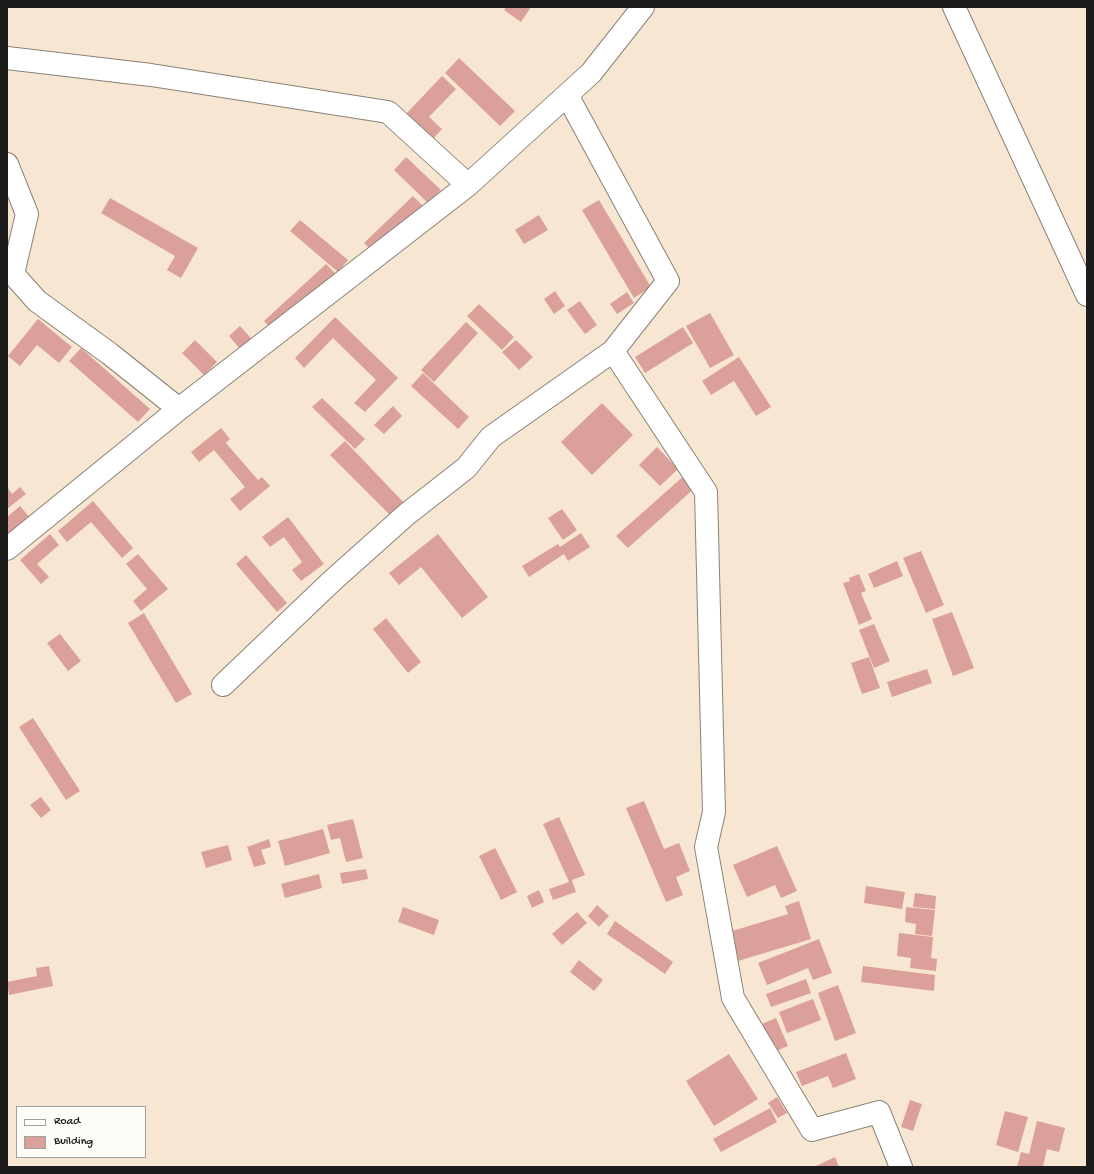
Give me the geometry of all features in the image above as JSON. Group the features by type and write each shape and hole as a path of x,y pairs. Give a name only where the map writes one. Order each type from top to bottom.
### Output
{"street":[{"path":"7,549 179,409 468,185 591,73 643,7"},
{"path":"954,7 1087,295"},
{"path":"7,58 151,75 388,112 468,185"},
{"path":"223,685 333,580 401,519 466,468 491,437 613,351 668,281 567,95"},
{"path":"7,164 27,214 13,274 37,301 110,354 179,409"},
{"path":"613,351 706,492 714,812 706,847 733,998 812,1130 879,1112 901,1167"}],"building":[{"path":"506,7 531,7 521,22 504,10"},
{"path":"459,58 515,111 500,126 445,73"},
{"path":"442,76 456,89 429,117 442,129 433,139 406,114"},
{"path":"406,157 441,190 428,203 394,170"},
{"path":"413,196 423,206 375,254 364,243"},
{"path":"110,198 198,248 181,278 167,270 175,256 101,213"},
{"path":"599,200 651,287 634,298 582,210"},
{"path":"539,215 548,230 524,244 515,230"},
{"path":"300,220 348,260 338,272 290,231"},
{"path":"326,264 337,275 275,333 264,321"},
{"path":"555,291 565,306 554,314 544,299"},
{"path":"627,292 634,303 617,314 610,304"},
{"path":"580,301 597,325 585,334 567,310"},
{"path":"479,304 514,337 502,350 467,316"},
{"path":"710,313 734,355 710,368 686,326"},
{"path":"335,317 398,378 365,412 354,403 376,380 333,338 304,368 295,358"},
{"path":"38,319 72,347 59,363 37,345 20,366 8,356"},
{"path":"466,322 478,333 434,382 421,370"},
{"path":"240,326 258,346 246,356 229,336"},
{"path":"683,327 693,343 645,373 635,357"},
{"path":"195,340 217,362 204,375 182,353"},
{"path":"516,340 533,357 519,370 502,352"},
{"path":"81,348 150,409 138,422 69,361"},
{"path":"739,357 771,407 756,416 734,381 711,395 702,381"},
{"path":"423,373 469,417 458,429 411,386"},
{"path":"322,398 365,439 355,449 312,407"},
{"path":"602,403 633,435 592,475 561,442"},
{"path":"393,406 402,416 384,434 374,425"},
{"path":"221,428 230,439 226,443 258,480 262,477 270,486 240,511 230,499 245,487 214,450 199,462 191,452"},
{"path":"345,441 408,507 395,520 330,455"},
{"path":"657,447 678,469 660,486 639,465"},
{"path":"686,474 697,486 628,548 616,536"},
{"path":"7,487 12,494 20,487 26,494 7,509"},
{"path":"93,501 133,548 122,558 91,522 67,542 58,531"},
{"path":"20,506 31,519 7,539 7,517"},
{"path":"562,509 577,530 563,540 548,518"},
{"path":"288,517 324,564 301,581 292,570 302,562 284,537 270,547 262,537"},
{"path":"581,533 590,547 568,561 564,554 529,577 522,566 558,544 560,547"},
{"path":"50,534 59,545 37,564 49,577 41,584 20,560"},
{"path":"438,534 488,597 462,618 421,567 399,585 389,573"},
{"path":"921,551 944,605 926,613 903,558"},
{"path":"138,554 168,589 141,611 133,601 147,589 126,564"},
{"path":"246,555 287,603 277,612 236,564"},
{"path":"897,561 903,576 874,588 868,574"},
{"path":"859,574 866,591 861,593 872,619 859,625 843,583 850,581 849,578"},
{"path":"952,612 974,668 953,676 932,619"},
{"path":"144,613 192,694 176,703 128,623"},
{"path":"386,618 421,662 408,673 373,629"},
{"path":"874,624 890,661 874,668 859,630"},
{"path":"60,634 81,661 68,671 47,643"},
{"path":"869,657 880,688 862,694 851,663"},
{"path":"927,669 932,683 892,697 887,682"},
{"path":"33,718 80,791 66,800 19,727"},
{"path":"41,797 51,810 41,818 30,805"},
{"path":"644,801 664,849 679,843 690,871 676,877 683,895 666,902 626,808"},
{"path":"559,817 585,875 572,880 576,892 553,900 549,889 569,882 543,824"},
{"path":"353,819 363,858 346,862 340,838 331,840 327,825"},
{"path":"323,829 330,853 285,866 278,841"},
{"path":"269,839 271,847 261,850 266,864 254,867 247,847"},
{"path":"228,845 232,860 206,868 201,852"},
{"path":"777,846 797,891 781,898 775,885 747,897 733,865"},
{"path":"495,848 517,892 501,900 479,856"},
{"path":"366,869 368,879 342,884 340,873"},
{"path":"319,874 322,888 285,898 281,884"},
{"path":"866,886 905,892 902,909 864,903"},
{"path":"539,890 544,902 532,908 527,896"},
{"path":"915,893 936,896 935,909 913,907"},
{"path":"799,901 811,939 738,961 729,932 788,914 785,906"},
{"path":"597,905 609,916 599,927 588,916"},
{"path":"403,907 439,920 434,935 398,922"},
{"path":"906,907 935,910 932,936 915,934 916,924 905,922"},
{"path":"577,912 587,923 562,945 552,934"},
{"path":"615,921 673,962 665,974 607,934"},
{"path":"899,933 933,937 931,958 937,959 936,971 910,968 911,958 897,956"},
{"path":"819,939 832,973 813,980 808,968 767,985 758,963"},
{"path":"579,960 603,980 594,991 570,972"},
{"path":"49,966 53,986 9,995 7,982 37,976 36,968"},
{"path":"863,966 935,975 934,991 861,982"},
{"path":"806,979 811,993 771,1007 766,994"},
{"path":"838,985 856,1033 835,1041 818,993"},
{"path":"813,999 821,1020 787,1033 779,1012"},
{"path":"776,1018 788,1046 774,1052 762,1024"},
{"path":"846,1053 856,1079 833,1088 828,1076 802,1086 796,1072"},
{"path":"729,1054 758,1099 714,1126 686,1081"},
{"path":"777,1097 787,1113 778,1118 768,1103"},
{"path":"910,1100 922,1104 913,1131 901,1127"},
{"path":"770,1108 777,1122 721,1152 713,1139"},
{"path":"1005,1111 1028,1117 1018,1152 996,1145"},
{"path":"1037,1121 1065,1128 1059,1152 1047,1149 1043,1167 1017,1167 1021,1152 1029,1154"},
{"path":"835,1157 839,1167 814,1167"}]}
